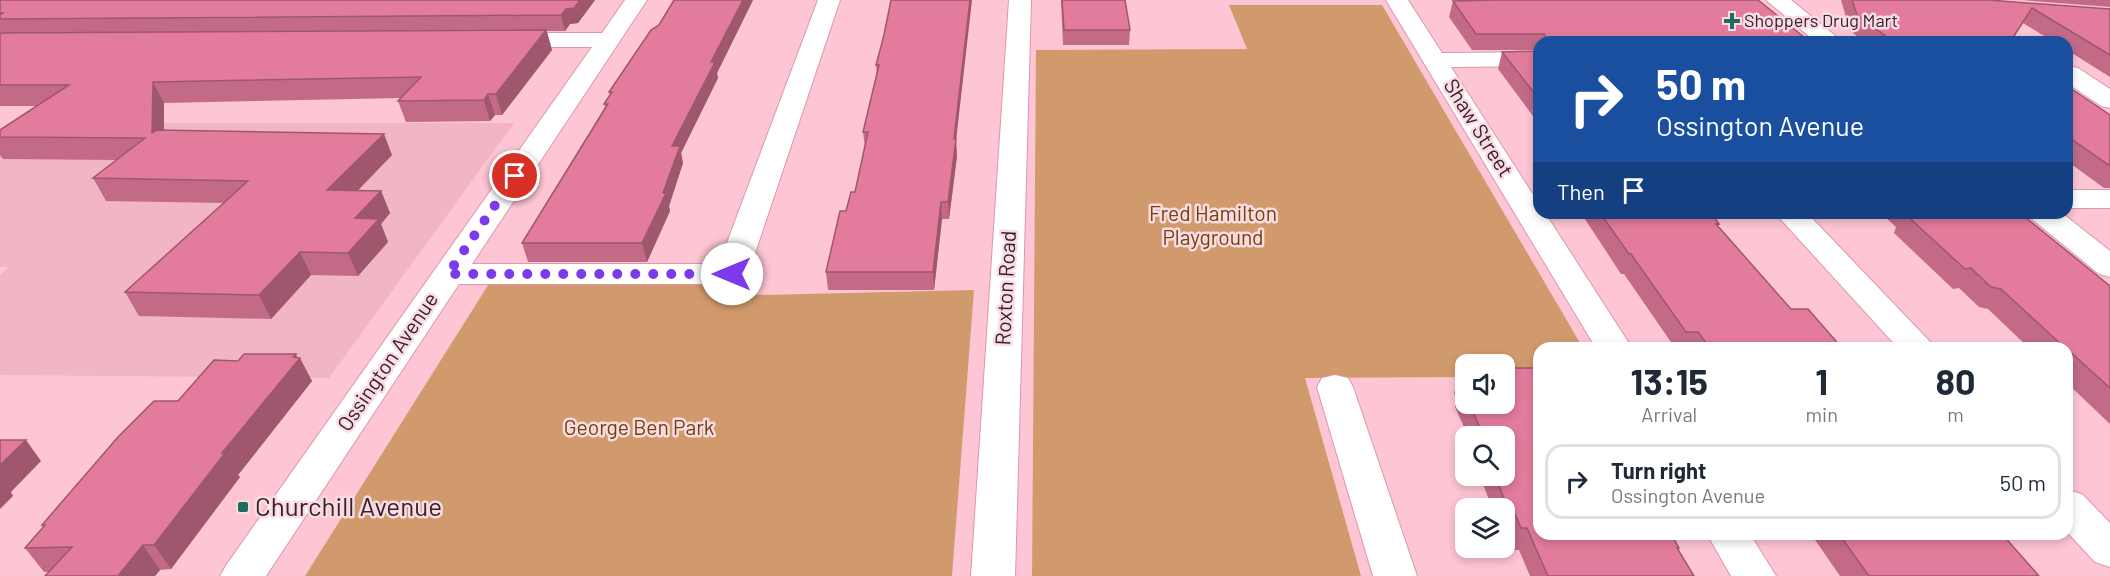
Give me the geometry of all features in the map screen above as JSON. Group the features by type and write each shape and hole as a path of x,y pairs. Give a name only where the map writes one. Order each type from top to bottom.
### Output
{"street":[{"name":"Ossington Avenue","path":"242,576 636,0"},
{"path":"448,274 732,274 829,0"},
{"name":"Roxton Road","path":"993,576 1020,0"},
{"name":"Shaw Street","path":"1397,0 1533,218"},
{"path":"1778,0 1823,36"},
{"path":"482,41 609,40"},
{"path":"1435,60 1533,59"},
{"path":"2073,76 2110,100"},
{"path":"2073,199 2110,199"},
{"name":"Shaw Street","path":"1534,219 1610,342"},
{"path":"1796,219 1912,342"},
{"path":"2050,219 2110,267"},
{"path":"1335,387 1395,576"},
{"path":"2073,511 2110,550"},
{"path":"1732,540 1754,576"}],"shaded area":[{"path":"139,123 514,123 329,378 0,375 0,275 9,267 0,267 0,135"}],"green space":[{"name":"Fred Hamilton Playground","path":"1229,5 1382,5 1579,342 1533,342 1533,377 1515,377 1515,354 1455,354 1455,377 1305,378 1361,576 1032,576 1036,50 1247,49"},
{"name":"George Ben Park","path":"717,281 714,296 974,290 952,576 305,576 490,282"}],"building":[{"path":"0,0 580,0 574,8 566,9 561,15 0,19 3,13 0,13"},
{"path":"674,0 743,0 711,62 715,62 672,146 680,146 663,193 666,193 642,243 522,243 608,104 604,104 612,92 609,92 651,30 659,25"},
{"path":"891,0 970,0 948,202 941,202 933,272 826,272 840,211 846,211 851,192 855,192 868,132 863,132"},
{"path":"1062,0 1125,0 1130,30 1064,30"},
{"path":"1758,0 1803,36 1476,34 1453,1"},
{"path":"1852,0 1988,0 2110,9 2110,55 2032,8 2014,36 1886,36 1857,15"},
{"path":"546,30 496,94 488,94 484,100 398,101 421,77 153,82 152,133 157,130 384,134 327,190 381,191 355,218 379,219 348,253 300,252 259,295 125,292 248,181 93,178 145,138 0,137 0,130 69,85 0,85 0,33"},
{"path":"1533,51 1533,91 1502,52"},
{"path":"2073,90 2110,115 2110,166 2073,140"},
{"path":"1604,219 1715,219 1719,224 1716,224 1791,309 1808,309 1837,342 1706,342 1698,332 1686,332"},
{"path":"1911,219 2027,219 2110,286 2110,388 2073,354 2073,342 2058,342 2001,289 1991,287 1971,268 1965,269"},
{"path":"244,354 296,354 293,357 300,358 222,453 225,453 154,545 143,545 118,576 45,576 72,547 25,548 118,437 154,401 178,401 214,360 238,361"},
{"path":"1515,368 1533,368 1533,540 1674,540 1694,576 1548,576 1527,528 1521,528 1515,514 1515,498 1504,498 1499,486 1515,486 1515,426 1479,426 1474,414 1515,414"},
{"path":"0,440 26,440 0,465"},
{"path":"1843,540 2007,540 2039,576 1869,576"}],"place":[{"name":"Shoppers Drug Mart","path":"1732,21"},
{"name":"Churchill Avenue","path":"243,507"}],"route":[{"path":"515,176 448,274 732,274"}]}
